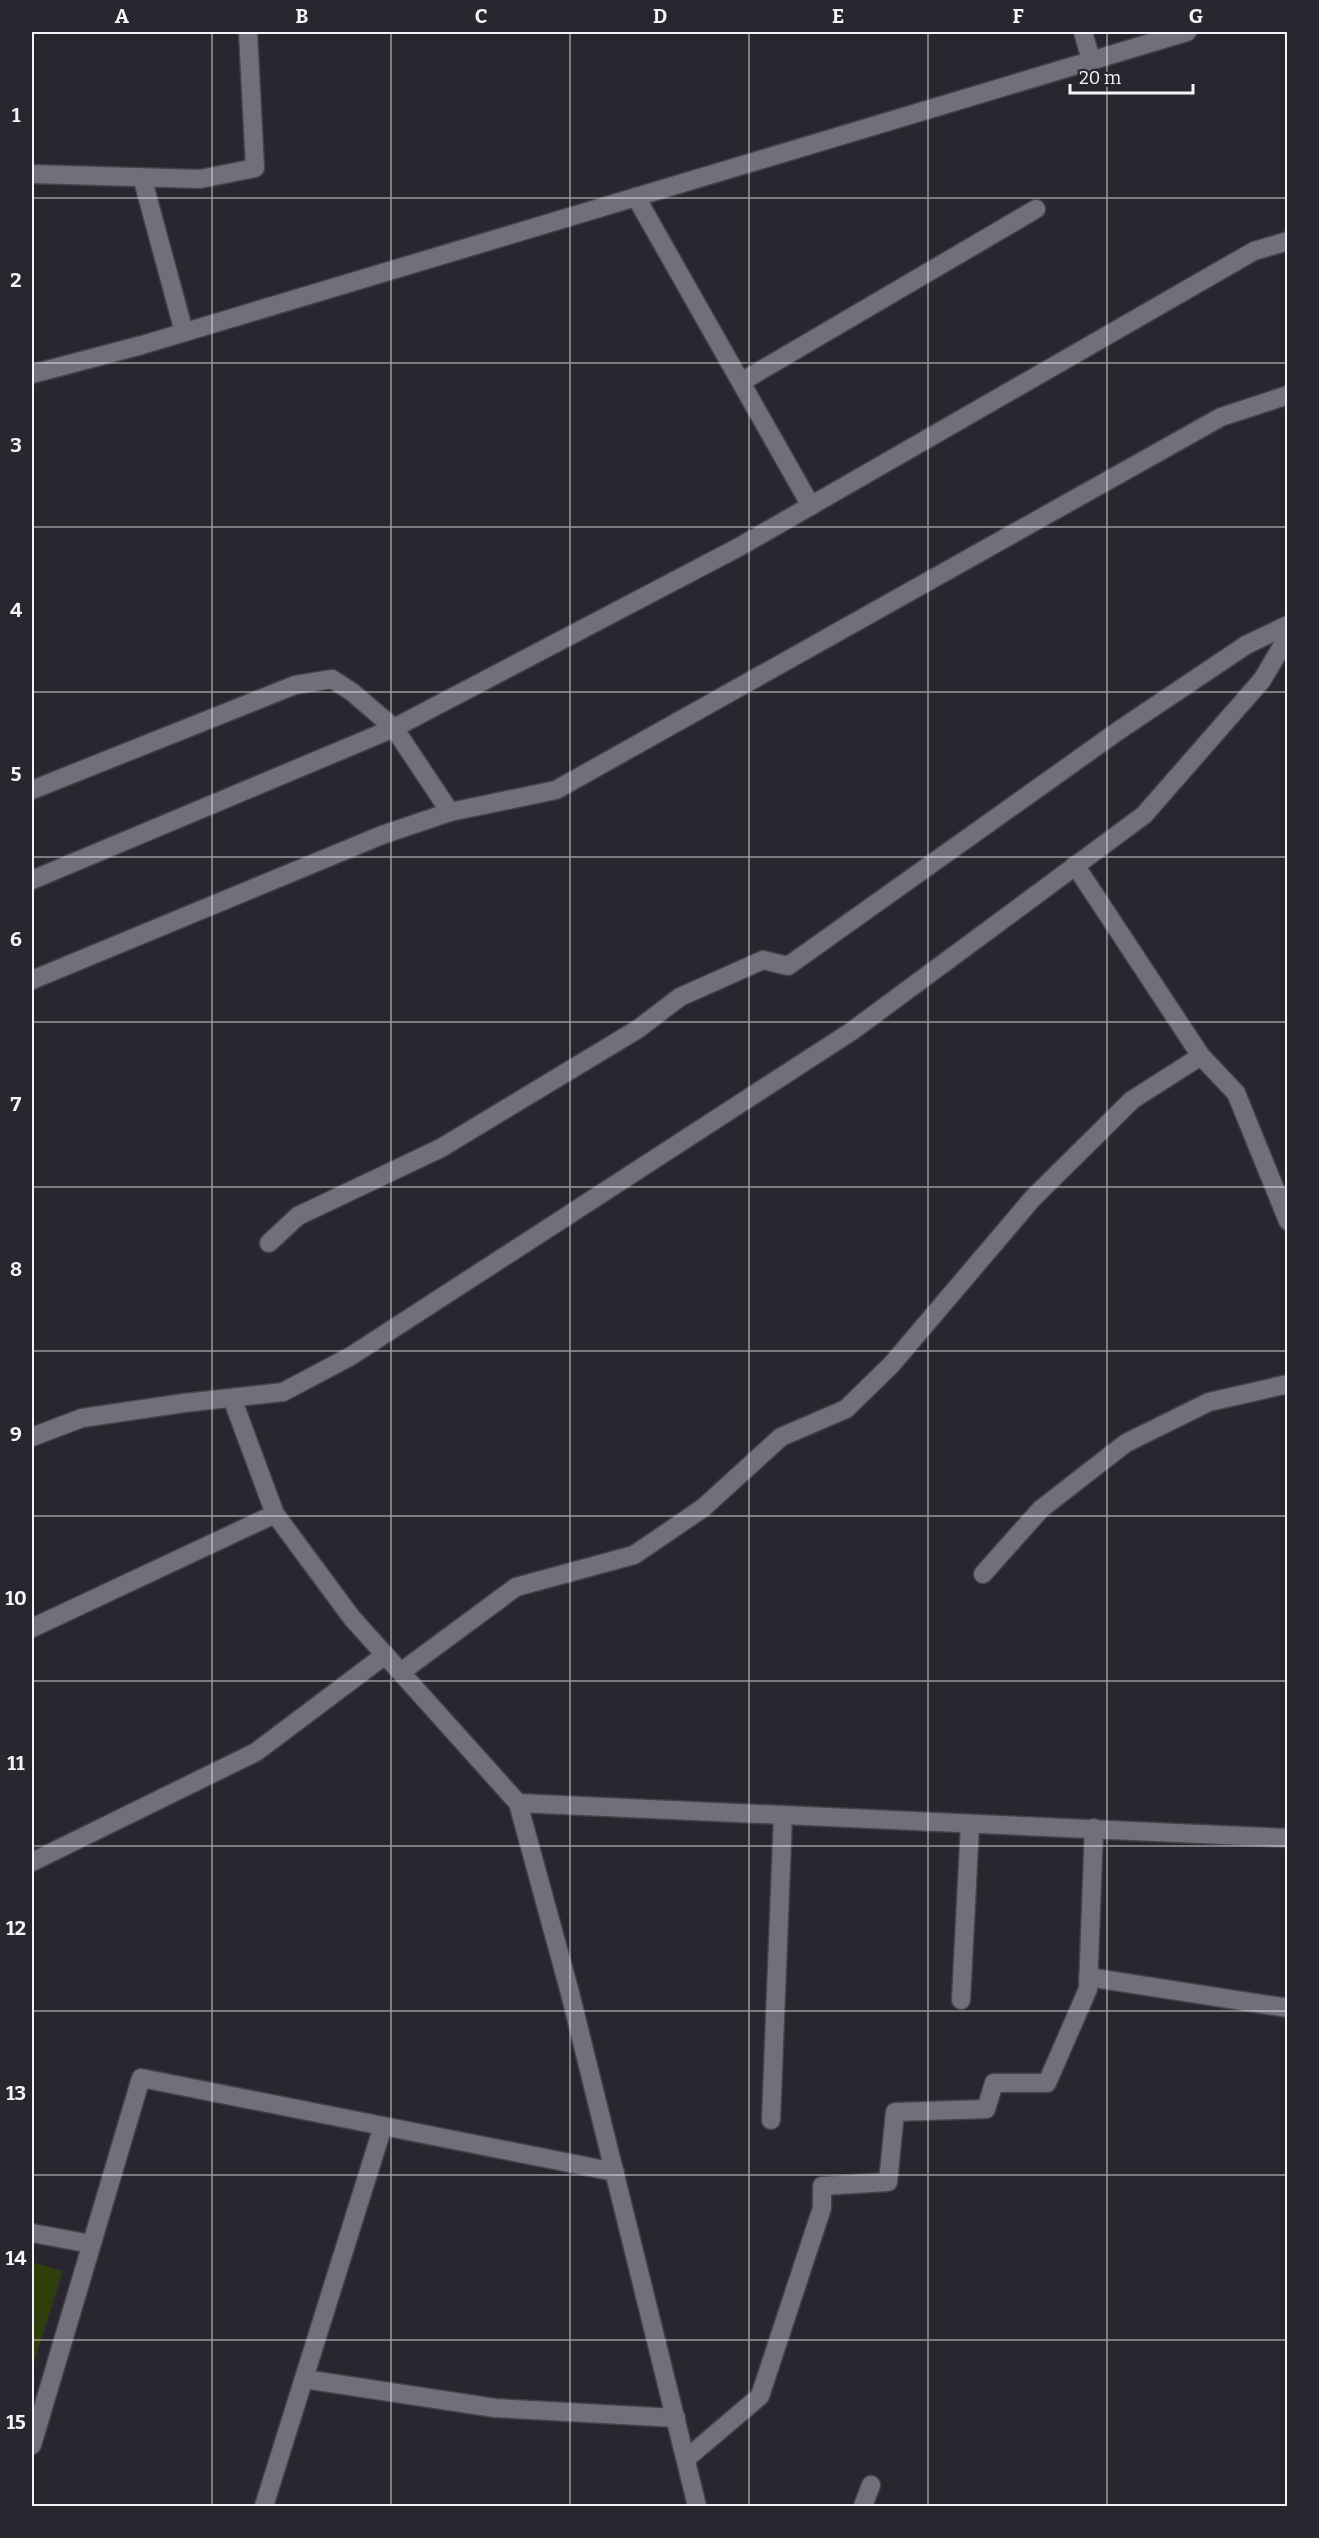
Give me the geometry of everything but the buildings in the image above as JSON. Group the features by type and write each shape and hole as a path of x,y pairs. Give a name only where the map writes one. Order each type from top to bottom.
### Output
{"street":[{"path":"32,174 200,179 255,168 248,32"},
{"path":"1083,32 1091,60"},
{"path":"32,374 184,332 1187,32"},
{"path":"142,177 184,332"},
{"path":"636,197 811,506"},
{"path":"741,382 1036,209"},
{"path":"32,880 394,728 739,547 1254,251 1287,241"},
{"path":"32,980 382,835 450,812 556,790 1221,417 1287,395"},
{"path":"269,1243 298,1216 441,1148 638,1029 680,997 763,960 788,966 1118,731 1246,645 1287,625"},
{"path":"32,1437 82,1418 283,1392 351,1356 852,1030 1144,815 1262,680 1287,636"},
{"path":"32,790 295,685 332,679 352,692 394,728 450,812"},
{"path":"1075,865 1201,1056 1236,1093 1287,1221"},
{"path":"401,1672 516,1587 634,1555 703,1508 781,1437 846,1409 892,1364 1033,1198 1132,1100 1201,1056"},
{"path":"983,1574 1041,1509 1126,1443 1209,1402 1287,1384"},
{"path":"232,1398 275,1514 352,1618 518,1803 570,1993 697,2506"},
{"path":"32,1628 275,1514"},
{"path":"32,1862 256,1752 385,1655"},
{"path":"518,1803 1287,1838"},
{"path":"771,2120 783,1815"},
{"path":"961,2000 970,1824"},
{"path":"686,2459 760,2396 822,2208 822,2186 888,2182 896,2112 986,2109 994,2083 1047,2082 1088,1989 1094,1828"},
{"path":"1088,1977 1287,2008"},
{"path":"32,2445 141,2078 615,2172"},
{"path":"264,2506 383,2126"},
{"path":"32,2233 91,2244"},
{"path":"304,2379 495,2408 676,2418"},
{"path":"863,2506 871,2485"}],"green space":[{"path":"32,2262 63,2271 32,2369"}]}
